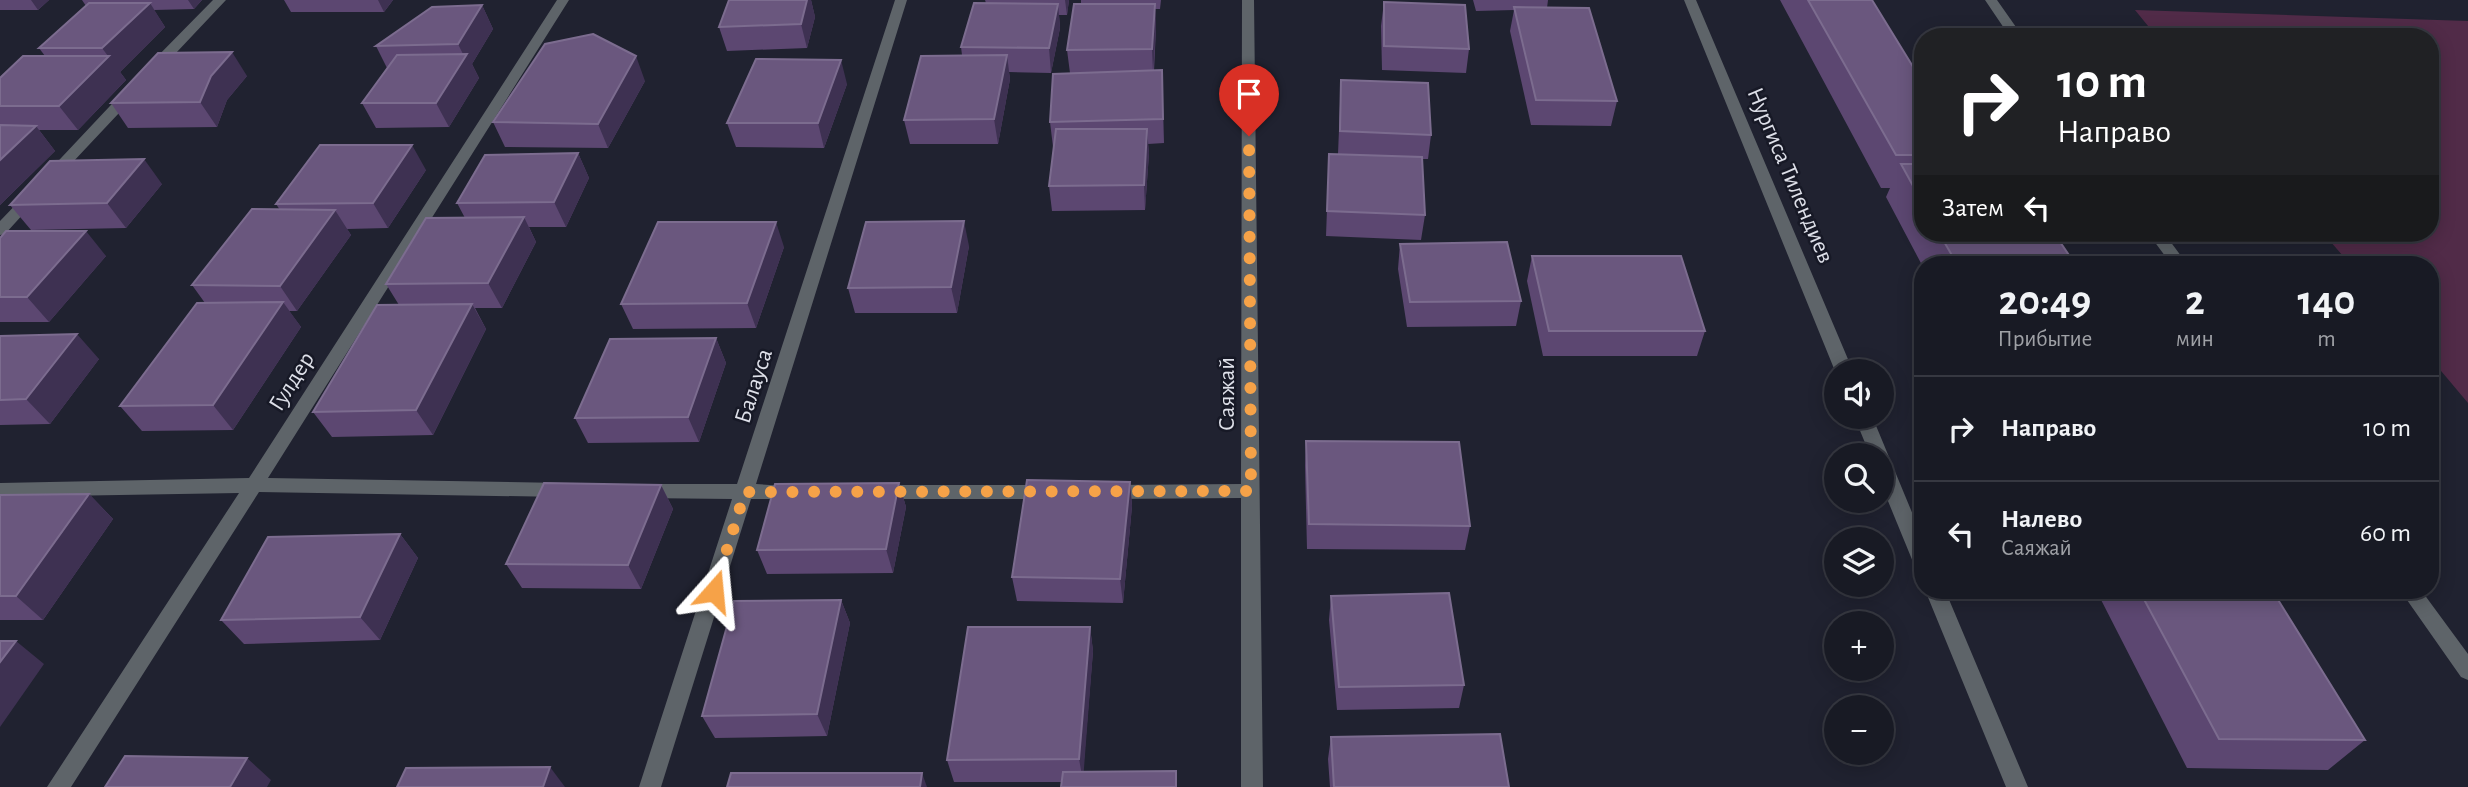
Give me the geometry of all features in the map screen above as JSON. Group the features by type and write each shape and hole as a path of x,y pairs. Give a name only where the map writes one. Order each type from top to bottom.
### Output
{"street":[{"path":"0,230 220,0"},
{"name":"Гулдер","path":"58,787 563,0"},
{"name":"Балауса","path":"650,787 901,0"},
{"name":"Саяжай","path":"1248,0 1252,787"},
{"name":"Нургиса Тилендиев","path":"1690,0 1839,359"},
{"path":"1991,0 2011,28"},
{"path":"0,490 254,485 582,490"},
{"path":"622,491 814,492"},
{"path":"1087,492 1251,491"},
{"path":"855,492 1060,492"},
{"path":"1894,492 1914,540"},
{"path":"1939,599 2017,787"},
{"path":"2416,599 2468,671"}],"shaded area":[{"path":"2135,10 2468,21 2468,403 2439,369 2439,256 2343,256 2331,242 2439,242 2439,28 2150,28"}],"building":[{"path":"729,0 807,0 801,24 719,27"},
{"path":"1808,0 1872,0 1914,68 1914,155 1896,155"},
{"path":"1384,2 1465,5 1469,49 1384,46"},
{"path":"89,3 150,3 102,48 39,48"},
{"path":"974,3 1058,4 1049,48 961,47"},
{"path":"1074,4 1155,4 1152,49 1067,50"},
{"path":"482,5 458,44 376,46 432,7"},
{"path":"1514,7 1589,8 1617,101 1536,100"},
{"path":"593,34 636,56 598,124 493,122 545,44"},
{"path":"232,52 211,76 200,102 111,103 158,53"},
{"path":"467,54 436,103 362,103 397,55"},
{"path":"1007,55 994,119 904,120 921,56"},
{"path":"23,56 109,56 59,106 0,106 0,78"},
{"path":"756,59 841,60 818,123 727,123"},
{"path":"1162,70 1163,119 1050,122 1053,74"},
{"path":"1341,80 1428,83 1431,135 1340,131"},
{"path":"0,125 36,126 0,160"},
{"path":"1056,129 1147,129 1144,185 1049,186"},
{"path":"320,145 412,145 373,203 276,204"},
{"path":"578,153 554,202 457,203 485,155"},
{"path":"1329,154 1422,157 1425,215 1327,211"},
{"path":"144,159 107,203 10,205 50,161"},
{"path":"1901,164 1914,164 1914,188"},
{"path":"252,209 335,210 280,286 192,285"},
{"path":"524,217 488,283 386,284 426,218"},
{"path":"964,221 951,287 848,288 866,222"},
{"path":"658,222 776,222 747,303 621,304"},
{"path":"6,231 86,231 27,297 0,297 0,238"},
{"path":"1507,242 1521,301 1410,302 1400,244"},
{"path":"1944,242 2060,242 2070,256 1952,256"},
{"path":"1532,256 1681,256 1705,331 1549,331"},
{"path":"283,302 213,405 120,406 197,303"},
{"path":"472,304 416,410 313,412 377,305"},
{"path":"77,334 26,399 0,400 0,336"},
{"path":"716,338 688,417 575,418 610,339"},
{"path":"1306,441 1459,442 1470,526 1309,524"},
{"path":"1027,480 1130,482 1120,579 1012,577"},
{"path":"544,483 661,485 628,565 506,564"},
{"path":"899,483 886,549 757,550 775,484"},
{"path":"89,494 16,596 0,596 0,495"},
{"path":"400,534 360,617 221,620 268,537"},
{"path":"1449,593 1464,685 1339,687 1331,596"},
{"path":"2144,599 2278,599 2365,740 2219,739"},
{"path":"841,600 817,714 702,716 734,601"},
{"path":"968,627 1090,627 1079,759 947,760"},
{"path":"0,641 16,641 0,662"},
{"path":"1500,734 1509,787 1334,787 1331,737"},
{"path":"125,756 247,758 230,787 105,787"},
{"path":"550,767 543,787 397,787 406,768"},
{"path":"1176,771 1176,787 1061,787 1063,772"},
{"path":"731,773 922,773 920,787 727,787"}],"route":[{"path":"714,591 745,492 1251,491 1249,136"}]}
